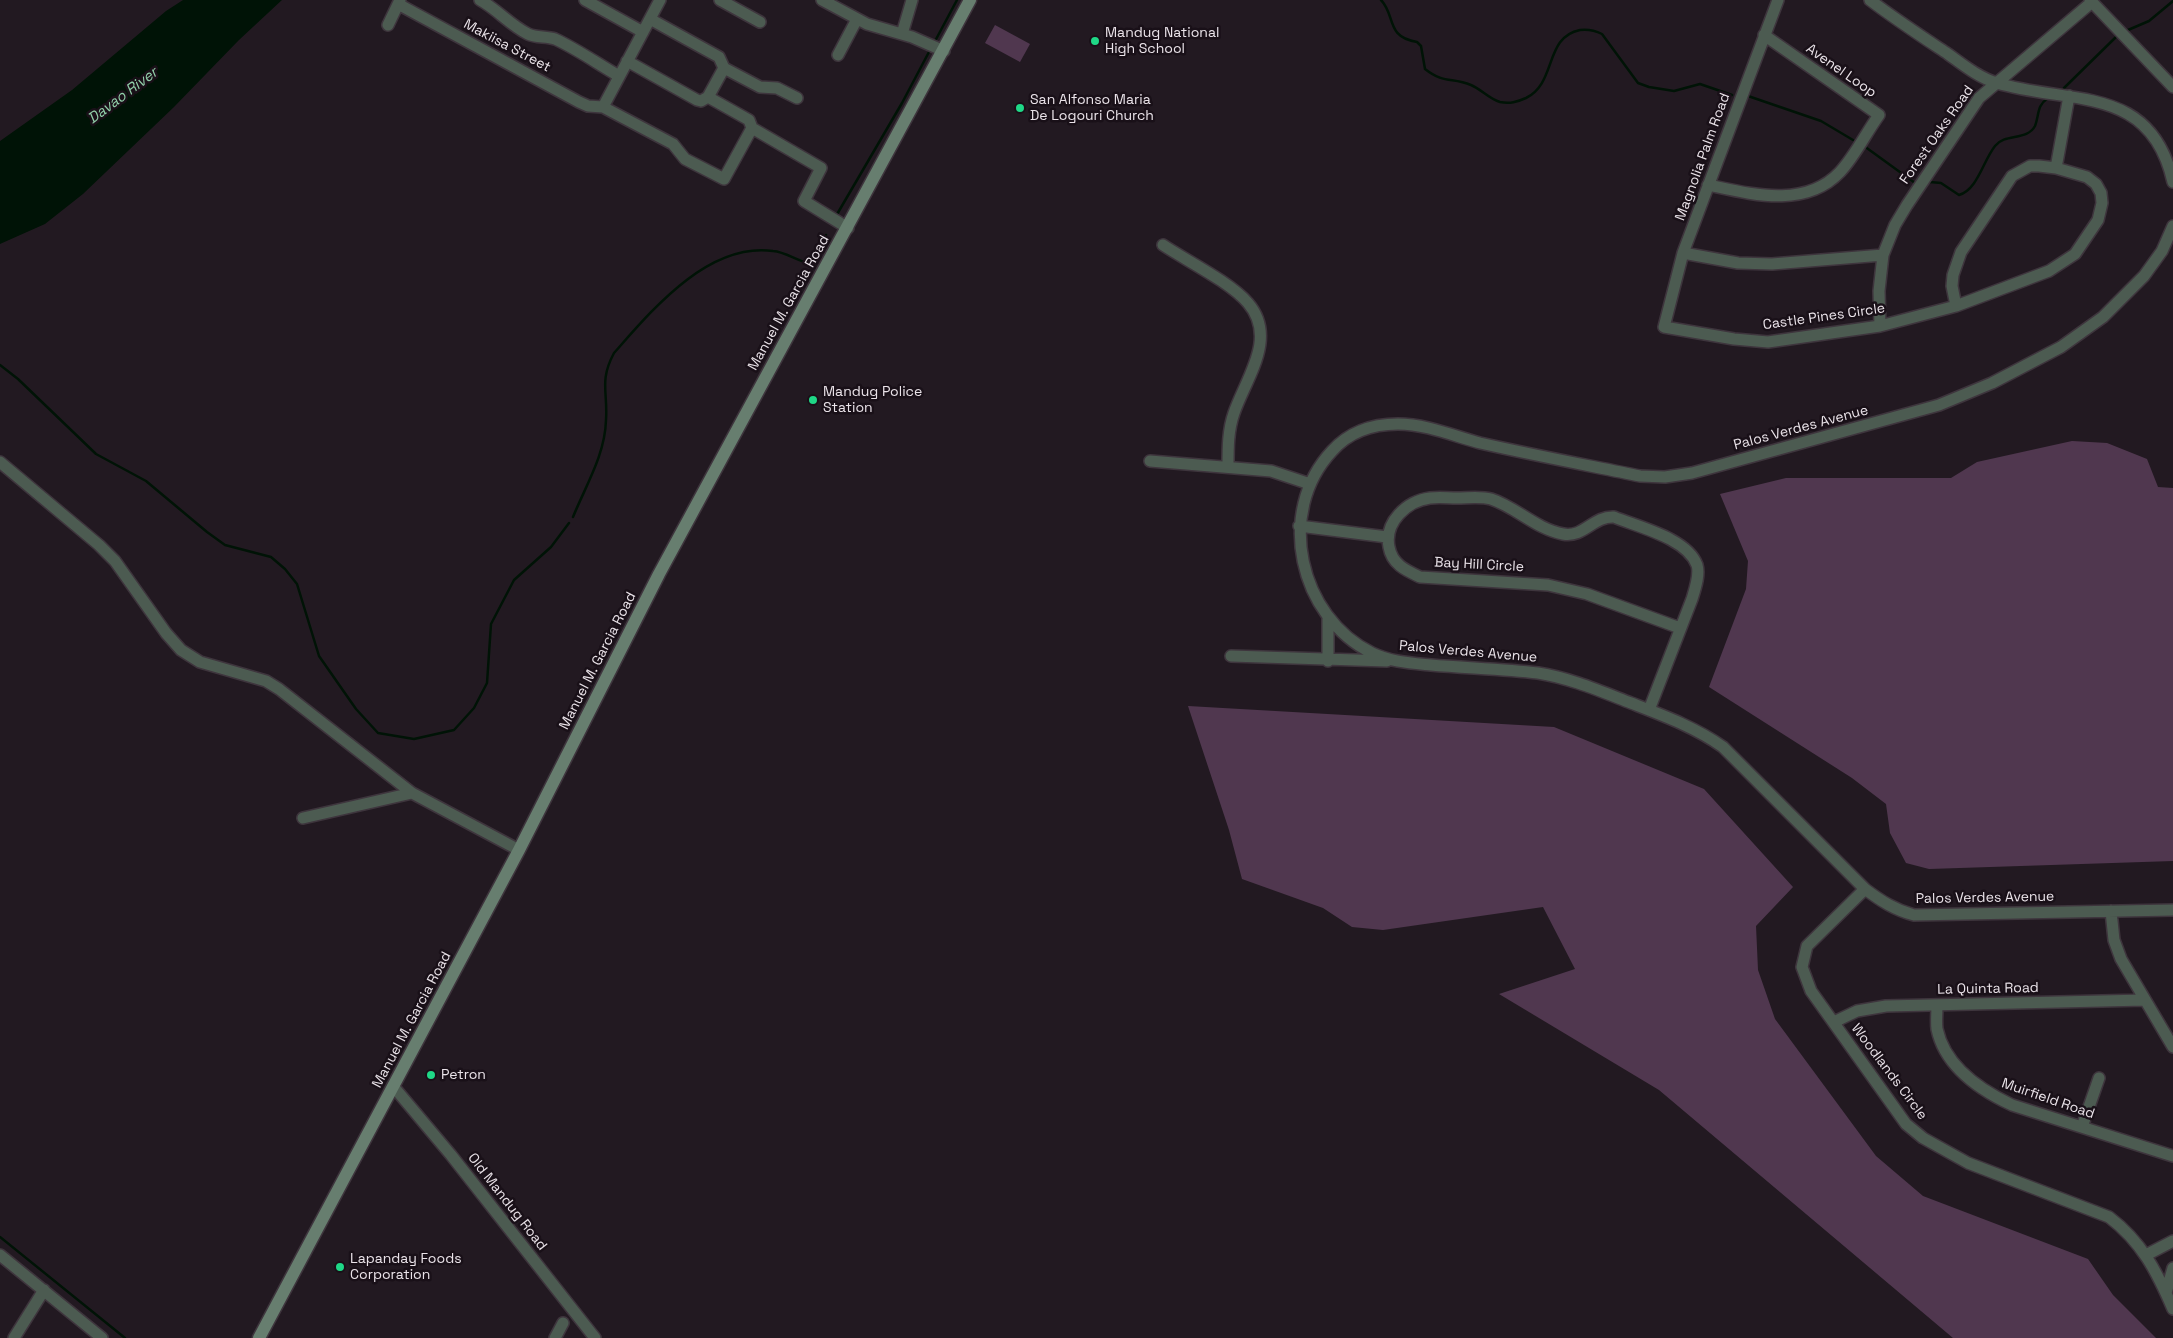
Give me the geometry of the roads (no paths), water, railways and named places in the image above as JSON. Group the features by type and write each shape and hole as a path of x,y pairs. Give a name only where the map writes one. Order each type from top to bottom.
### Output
{"main road":[{"name":"Manuel M. Garcia Road","path":"259,1338 519,850 659,574 970,0"}],"street":[{"path":"480,0 496,10 514,26 530,35 548,37 562,42 619,76"},
{"path":"585,0 643,32"},
{"path":"603,107 660,0"},
{"path":"720,0 760,22"},
{"path":"822,0 878,28 902,34 944,51"},
{"path":"902,34 912,0"},
{"name":"Magnolia Palm Road","path":"1664,327 1683,253 1778,0"},
{"path":"1870,0 1968,67 1996,82 2109,105 2127,112 2142,123 2163,150 2169,164 2173,182"},
{"path":"2091,1 2173,87"},
{"name":"Forest Oaks Road","path":"1880,326 1879,291 1883,255 1895,225 1907,206 1979,98 2091,1"},
{"path":"388,25 399,2"},
{"name":"Makiisa Street","path":"399,2 579,102 603,107 673,144 685,158 724,179 752,128"},
{"path":"650,19 718,57 724,68 760,87 777,88 797,98"},
{"path":"838,55 857,19"},
{"name":"Avenel Loop","path":"1708,185 1759,196 1796,195 1815,189 1829,182 1840,171 1879,115 1764,35"},
{"path":"627,61 701,101 708,97 724,68"},
{"path":"2056,168 2069,96"},
{"path":"708,97 748,120 752,128 822,168 804,201 848,228"},
{"name":"Castle Pines Circle","path":"1664,327 1734,339 1768,342 1880,326 1956,306 2049,272 2075,254 2098,220 2102,202 2101,193 2096,184 2087,177 2056,168 2030,166 2012,176 2003,186 1961,252 1956,264 1952,286 1956,306"},
{"name":"Palos Verdes Avenue","path":"2173,226 2162,251 2144,276 2103,317 2077,338 1992,382 1939,405 1692,473 1665,477 1640,476 1480,442 1421,427 1400,424 1380,426 1363,430 1337,445 1317,469 1310,484 1299,526 1299,549 1307,576 1328,619 1346,636 1363,647 1394,661 1537,673 1564,678 1649,710 1707,735 1723,746 1865,889 1887,905 1914,915 2173,910"},
{"path":"1163,245 1230,288 1248,303 1256,315 1261,332 1261,347 1233,415 1229,434 1228,466"},
{"path":"1683,253 1738,263 1772,264 1883,255"},
{"path":"1150,461 1271,471 1310,484"},
{"path":"0,462 99,545 115,561 166,633 181,650 200,662 266,681 279,689 412,793 519,850"},
{"path":"1299,526 1387,537 1392,521 1400,512 1414,502 1430,498 1489,498 1561,534 1576,535 1605,517 1614,517 1674,541 1686,549 1697,566 1697,582 1649,710"},
{"name":"Bay Hill Circle","path":"1387,537 1389,550 1395,561 1403,569 1420,577 1548,584 1587,594 1680,628"},
{"path":"1328,619 1328,661"},
{"path":"1231,656 1328,661 1394,661"},
{"path":"302,818 412,793"},
{"name":"Woodlands Circle","path":"1865,889 1807,946 1802,967 1811,990 1906,1124 1914,1132 1968,1163 2109,1218 2124,1229 2146,1255 2173,1309"},
{"path":"2110,912 2114,940 2121,960 2173,1046"},
{"name":"La Quinta Road","path":"1834,1022 1857,1011 1871,1007 2145,1000"},
{"name":"Muirfield Road","path":"1937,1006 1937,1028 1941,1043 1954,1064 1969,1080 1993,1096 2012,1105 2173,1156"},
{"path":"2082,1128 2099,1078"},
{"name":"Old Mandug Road","path":"393,1086 452,1155 595,1338"},
{"path":"2146,1255 2173,1242"},
{"path":"0,1255 98,1337"},
{"path":"2166,1293 2173,1268"},
{"path":"14,1338 44,1290"},
{"path":"555,1338 563,1323"}],"water":[{"name":"Davao River","path":"183,0 282,0 83,194 45,224 0,244 0,141 72,90 166,11"}],"waterway":[{"path":"934,43 957,0"},
{"path":"1381,0 1386,6 1393,25 1400,35 1417,42 1421,46 1425,69 1443,79 1471,85 1500,102 1516,102 1536,91 1561,41 1569,34 1580,30 1594,31 1602,34 1638,83 1649,87 1674,91 1700,84 1732,95"},
{"path":"2128,30 2149,21 2173,1"},
{"path":"2064,88 2118,35"},
{"path":"836,216 902,103 930,50"},
{"path":"1748,96 1821,121 1853,140"},
{"path":"1930,182 1941,183 1959,195 1966,192 1976,181 1991,152 1999,142 2027,134 2031,131 2035,126 2041,104 2047,99"},
{"path":"1864,146 1915,183"},
{"path":"573,517 599,458 605,433 605,379 609,363 614,353 629,336 664,299 683,282 704,268 726,257 749,251 773,251 809,263 817,254 826,235"},
{"path":"0,365 18,379 96,454 146,481 225,545 271,557 285,569 297,584 319,656 356,709 378,733 414,739 454,730 474,708 487,683 491,624 514,580 551,547 569,523"},
{"path":"0,1237 125,1338"}],"place":[{"name":"Mandug National High School","path":"1095,41"},
{"name":"San Alfonso Maria De Logouri Church","path":"1020,108"},
{"name":"Mandug Police Station","path":"813,400"},
{"name":"Petron","path":"431,1075"},
{"name":"Lapanday Foods Corporation","path":"340,1267"}]}
